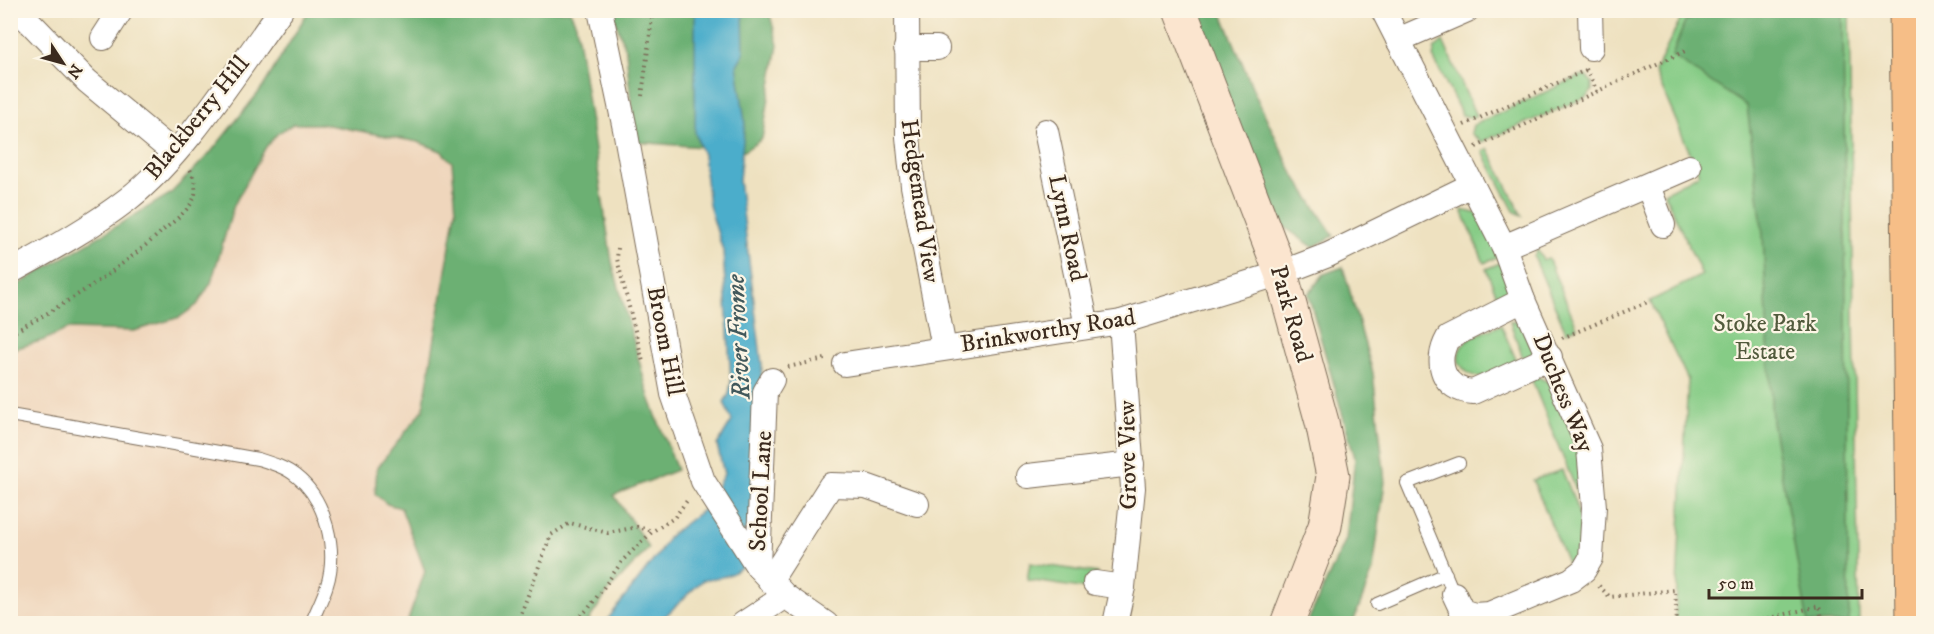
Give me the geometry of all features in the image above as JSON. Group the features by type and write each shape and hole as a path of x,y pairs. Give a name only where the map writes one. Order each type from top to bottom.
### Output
{"highway":[{"path":"1906,10 1914,624"}],"main road":[{"name":"Park Road","path":"1180,10 1281,273 1334,476 1325,526 1287,624"}],"street":[{"path":"18,10 87,81 174,153"},
{"path":"103,38 121,10"},
{"name":"Blackberry Hill","path":"10,272 51,250 128,199 174,153 281,10"},
{"name":"Broom Hill","path":"600,10 625,129 673,394 705,484 766,575 826,624"},
{"name":"Hedgemead View","path":"907,10 908,137 913,186 944,348"},
{"name":"Duchess Way","path":"1383,10 1444,134 1504,247 1523,300 1548,351 1589,449 1594,507 1591,558 1584,570"},
{"path":"1398,40 1467,10"},
{"path":"1589,59 1590,10"},
{"path":"906,48 937,48"},
{"name":"Lynn Road","path":"1046,131 1088,326"},
{"path":"1504,247 1689,167"},
{"path":"1281,273 1328,255 1472,185"},
{"path":"1648,186 1663,225"},
{"name":"Brinkworthy Road","path":"845,364 1120,322 1281,273"},
{"path":"1523,300 1448,338 1442,350 1440,364 1450,382 1460,391 1473,393 1548,351"},
{"name":"Grove View","path":"1115,624 1123,587 1133,488 1120,322"},
{"name":"School Lane","path":"766,575 765,392 772,380"},
{"path":"1028,476 1132,464"},
{"path":"743,624 766,575 831,485 866,486 917,504"},
{"path":"1450,584 1462,611 1474,615 1489,614 1571,580 1584,570"},
{"path":"1095,583 1123,587"}],"lane":[{"path":"10,415 258,459 294,474 313,493 319,504 329,545 327,584 311,624"},
{"path":"1377,604 1450,584 1407,483 1459,463"}],"path":[{"path":"640,108 653,10"},
{"path":"1456,156 1685,51"},
{"path":"1444,134 1589,59"},
{"path":"10,334 71,302 137,254 179,217 193,201 196,185 187,163 174,153"},
{"path":"618,248 617,259 645,370"},
{"path":"1548,351 1650,301"},
{"path":"572,624 590,608 623,560 653,531 674,518 705,484"},
{"path":"517,624 551,535 570,523 608,533 637,527 653,531"},
{"path":"1584,570 1610,597 1675,590 1677,624"},
{"path":"1745,624 1820,606 1823,624"}],"shaded area":[{"path":"293,124 323,124 418,142 441,151 452,162 456,210 423,410 377,468 376,494 387,504 401,508 425,571 407,623 11,624 11,350 44,340 68,329 134,331 180,317 197,305 219,259 234,205 266,147 278,133"}],"green space":[{"path":"309,10 570,11 576,24 612,262 649,397 677,470 614,495 649,548 607,593 587,623 407,623 425,571 401,508 387,504 375,494 377,468 423,410 456,210 452,162 441,151 418,142 323,124 293,124 278,133 266,147 234,205 211,283 197,305 180,317 134,331 68,329 44,340 11,350 11,289 170,194 211,152 263,87"},
{"name":"Stoke Park Estate","path":"1694,10 1849,11 1859,623 1675,623 1688,380 1650,301 1702,275 1664,193 1699,174 1655,72 1682,16"},
{"path":"1706,10 1843,11 1849,623 1808,623 1772,422 1763,235 1747,106 1672,56 1685,22"},
{"path":"612,11 769,11 778,45 762,139 735,157 703,147 635,142 626,51"},
{"path":"1198,11 1221,11 1255,94 1292,172 1334,236 1313,247 1283,226 1228,101"},
{"path":"1443,41 1476,116 1473,118 1462,115 1433,57 1435,48"},
{"path":"1580,76 1586,76 1592,82 1592,91 1587,97 1481,142 1471,133 1473,125"},
{"path":"1488,148 1522,216 1514,211 1483,152"},
{"path":"1462,210 1478,214 1502,256 1484,263"},
{"path":"1537,249 1543,260 1548,258 1577,327 1566,332 1534,257"},
{"path":"1504,261 1514,290 1501,305 1486,269"},
{"path":"1343,267 1373,373 1385,481 1373,570 1353,623 1307,623 1346,539 1355,458 1308,294 1324,274"},
{"path":"1519,321 1535,352 1524,361 1510,322"},
{"path":"1501,325 1518,364 1486,376 1471,375 1459,362 1461,348 1472,338"},
{"path":"1538,377 1553,384 1582,444 1587,517 1531,378"},
{"path":"1562,470 1580,518 1581,531 1576,554 1568,565 1533,480"},
{"path":"1030,563 1097,573 1094,590 1027,580"}],"water":[{"name":"River Frome","path":"695,11 743,11 744,53 737,65 745,122 739,180 762,365 755,488 747,562 727,576 703,580 658,623 604,624 659,553 669,536 705,508 724,474 717,445 732,421 724,402 729,394 731,382 723,251 709,205 703,155 695,133"}]}
